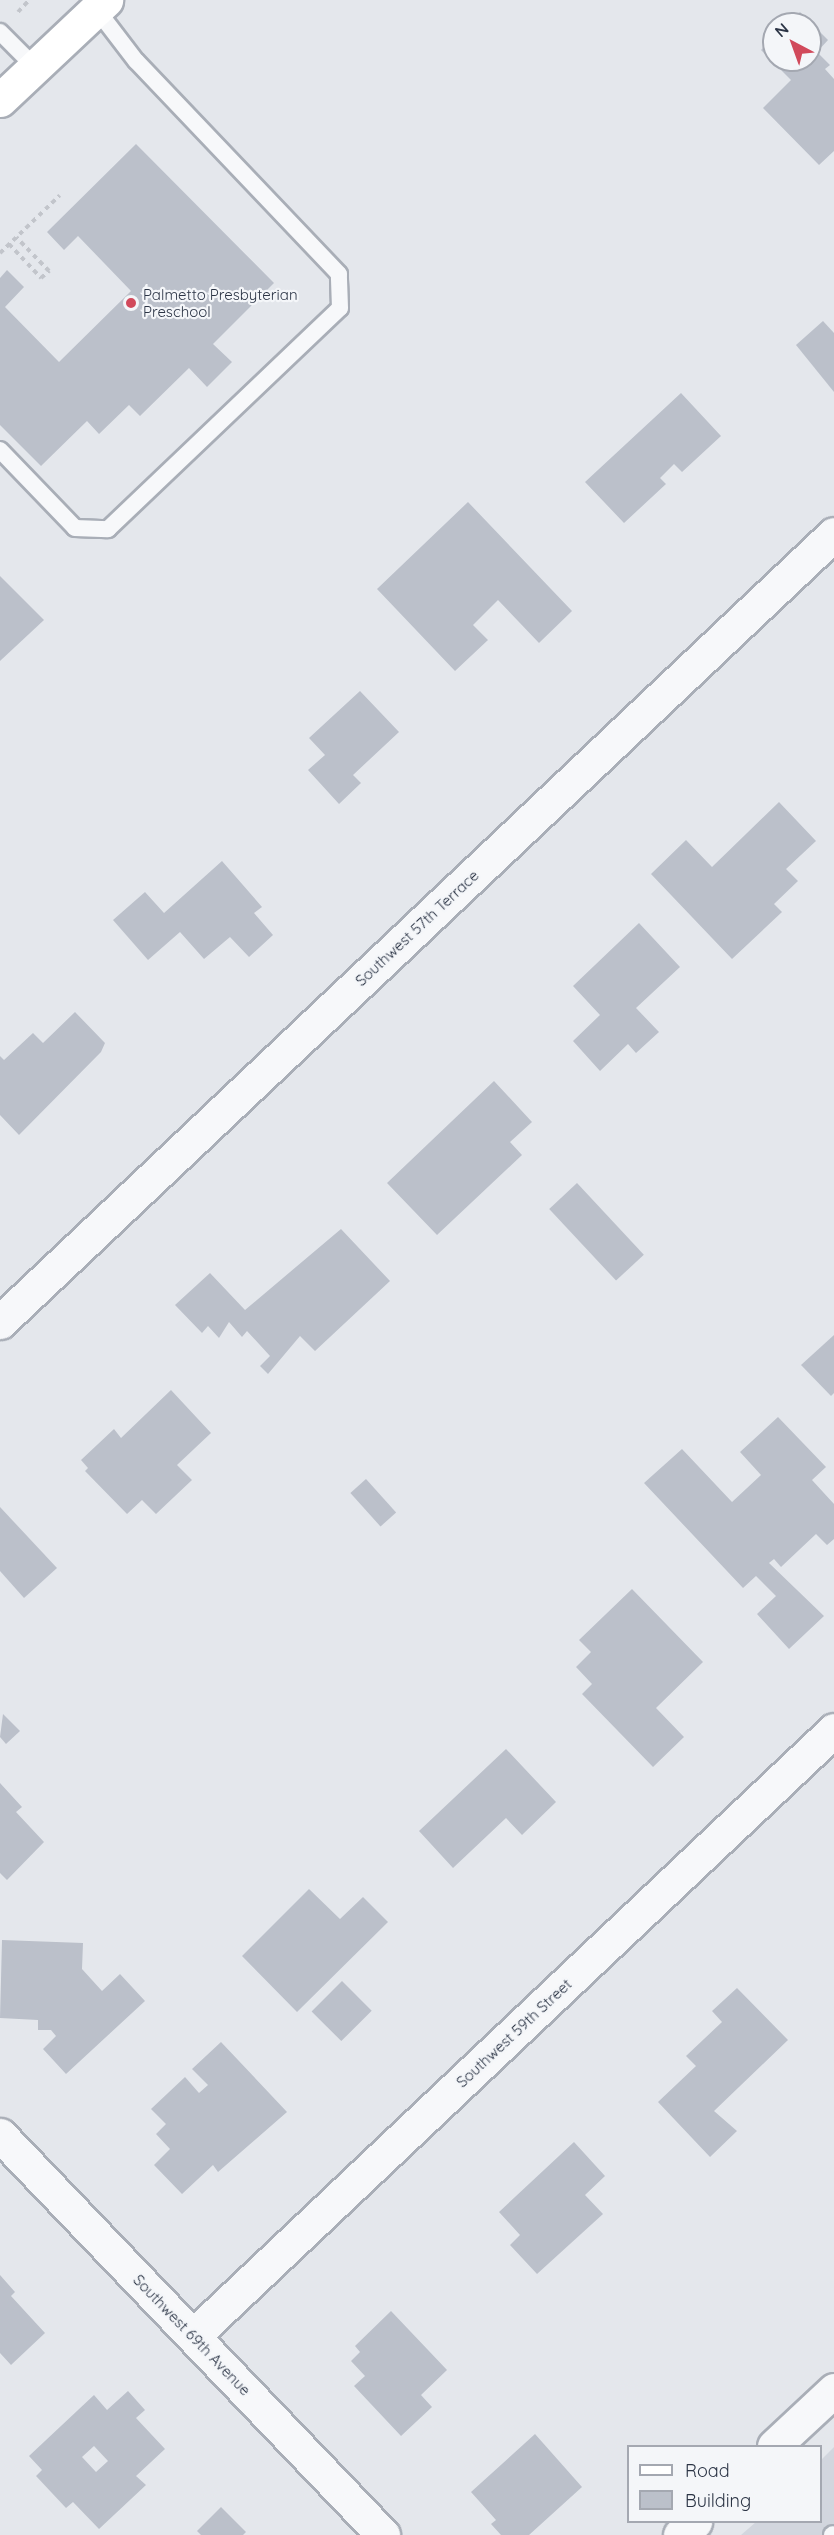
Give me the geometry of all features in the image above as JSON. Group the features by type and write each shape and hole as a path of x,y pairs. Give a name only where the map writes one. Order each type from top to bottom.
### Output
{"main road":[{"path":"0,100 97,3"}],"street":[{"name":"Southwest 57th Terrace","path":"0,1322 834,534"},
{"name":"Southwest 59th Street","path":"193,2336 834,1730"},
{"name":"Southwest 69th Avenue","path":"0,2134 383,2535"},
{"path":"775,2445 834,2390"},
{"path":"680,2535 694,2523"}],"lane":[{"path":"0,450 75,528 108,529 340,308 339,274 136,61 97,3"},
{"path":"0,32 35,67"}],"path":[{"path":"0,253 60,195"},
{"path":"9,244 41,278 49,271 16,237"}],"shaded area":[{"path":"834,2447 834,2535 741,2535 755,2523 822,2523 822,2459"}],"building":[{"path":"822,34 828,40 822,47"},
{"path":"822,57 830,65 825,69 834,79 834,151 819,165 763,108 791,80 783,72 822,72"},
{"path":"136,144 274,283 213,344 232,362 207,387 189,368 140,416 129,405 99,434 87,421 41,466 0,425 0,278 7,270 24,287 5,307 59,362 131,291 78,236 64,250 47,232"},
{"path":"823,321 834,333 834,392 796,345"},
{"path":"681,393 721,436 682,472 674,464 660,478 666,484 624,523 585,482"},
{"path":"468,502 572,611 539,643 498,600 473,625 488,640 455,671 377,589"},
{"path":"0,576 44,620 0,661"},
{"path":"360,691 399,732 353,775 361,783 339,804 308,770 325,755 309,738"},
{"path":"779,802 816,841 786,869 798,881 774,904 782,912 732,959 651,874 686,840 712,867"},
{"path":"222,861 262,907 254,913 273,935 249,957 230,937 204,959 180,932 148,960 113,920 145,892 164,913"},
{"path":"639,923 680,967 636,1008 659,1032 636,1053 628,1044 600,1071 573,1041 600,1015 573,986"},
{"path":"75,1012 105,1043 101,1052 19,1135 0,1115 0,1056 4,1060 33,1033 43,1043"},
{"path":"494,1081 532,1122 510,1142 522,1155 437,1235 387,1183"},
{"path":"577,1183 644,1255 616,1281 549,1209"},
{"path":"341,1229 390,1281 315,1351 300,1336 268,1374 260,1366 270,1356 247,1331 242,1337 229,1322 219,1338 208,1326 202,1333 175,1305 210,1273 245,1310"},
{"path":"834,1335 834,1393 831,1396 801,1365"},
{"path":"171,1390 211,1433 177,1465 192,1480 156,1514 142,1500 127,1514 85,1471 88,1468 81,1460 114,1429 121,1438"},
{"path":"778,1417 826,1467 812,1480 834,1504 834,1539 827,1545 816,1534 781,1567 774,1559 769,1563 824,1616 789,1649 757,1614 776,1596 756,1576 743,1588 644,1483 682,1449 732,1502 761,1475 740,1452"},
{"path":"366,1479 396,1512 381,1526 350,1493"},
{"path":"0,1507 57,1568 24,1598 0,1571"},
{"path":"632,1589 703,1662 656,1708 684,1737 653,1767 582,1694 592,1684 576,1667 591,1652 579,1640"},
{"path":"3,1714 20,1731 6,1744 0,1737"},
{"path":"506,1749 556,1802 522,1835 506,1818 453,1868 419,1831"},
{"path":"0,1783 22,1807 16,1812 44,1842 7,1880 0,1873"},
{"path":"309,1889 340,1919 363,1897 388,1922 297,2012 242,1956"},
{"path":"2,1940 83,1943 82,1969 102,1991 120,1974 145,2001 66,2074 43,2049 56,2036 51,2030 38,2030 38,2020 0,2018"},
{"path":"342,1981 372,2011 341,2041 312,2011"},
{"path":"737,1988 788,2040 714,2111 737,2131 710,2157 658,2102 696,2066 686,2056 722,2022 712,2011"},
{"path":"221,2042 287,2112 218,2172 213,2165 182,2194 154,2165 170,2149 156,2134 166,2124 151,2109 185,2077 199,2093 208,2085 192,2069"},
{"path":"574,2142 605,2176 585,2195 603,2214 537,2274 510,2245 520,2235 499,2212"},
{"path":"0,2275 15,2292 11,2296 45,2333 11,2365 0,2353"},
{"path":"391,2311 447,2370 421,2395 432,2407 401,2436 354,2386 365,2376 351,2361 360,2352 355,2346"},
{"path":"128,2391 145,2410 136,2418 165,2449 136,2476 146,2485 99,2529 73,2502 66,2508 36,2476 42,2470 29,2456 94,2395 107,2410","holes":["94,2446 108,2461 96,2472 82,2457"]},
{"path":"535,2434 582,2487 529,2535 501,2535 491,2524 496,2520 471,2492"},
{"path":"221,2507 246,2532 243,2535 201,2535 197,2531"}],"place":[{"name":"Palmetto Presbyterian Preschool","path":"131,303"}]}
